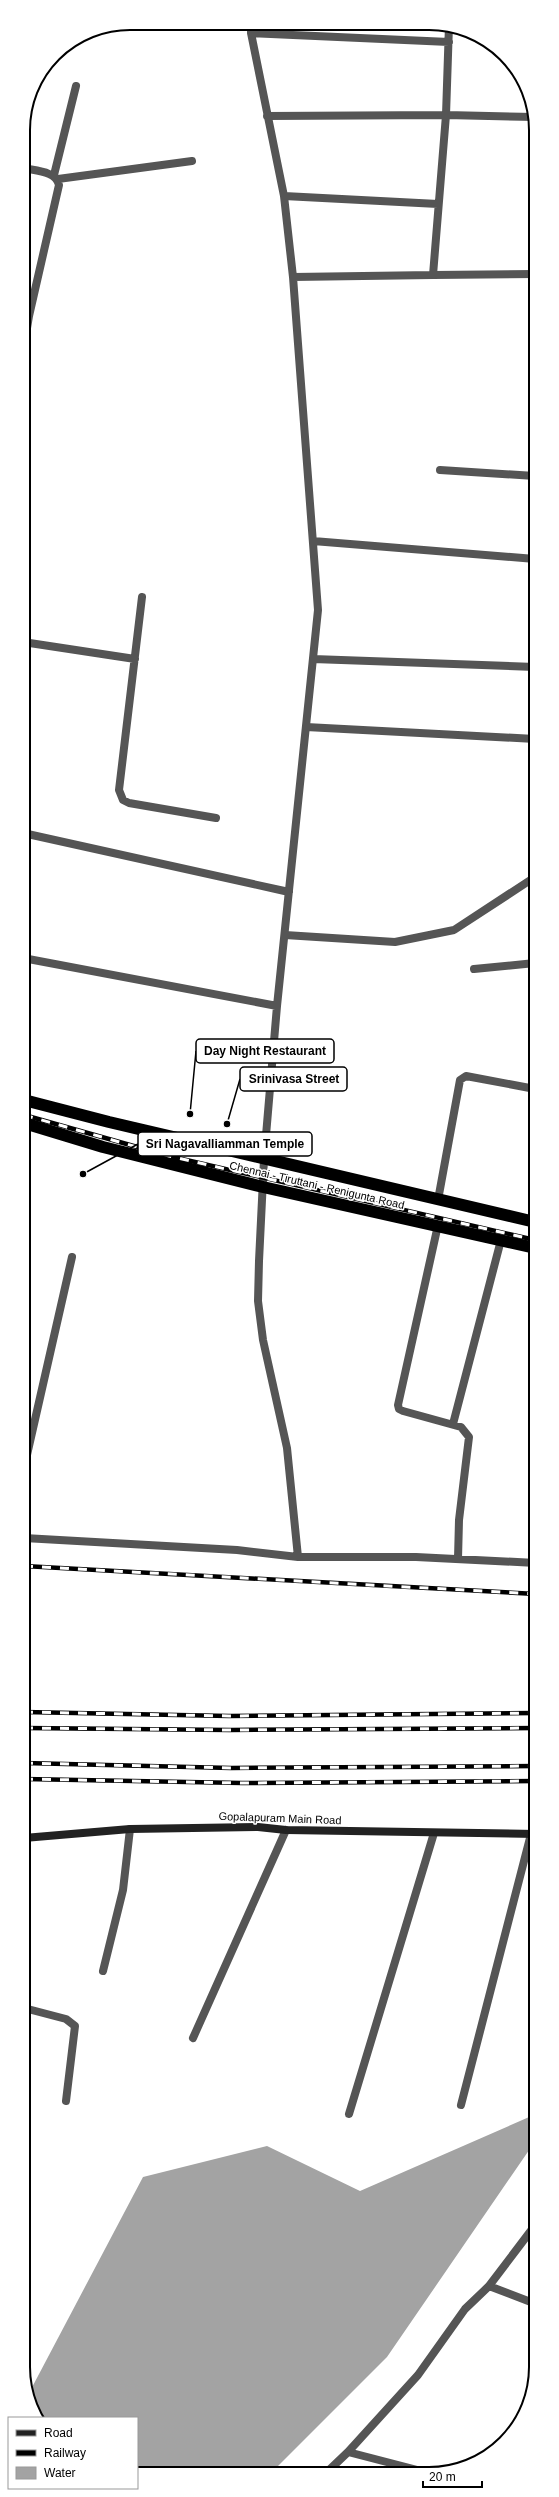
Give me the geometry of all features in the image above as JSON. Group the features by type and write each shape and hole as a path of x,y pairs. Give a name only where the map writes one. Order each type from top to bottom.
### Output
{"highway":[{"name":"Chennai - Tiruttani - Renigunta Road","path":"30,1101 264,1159 529,1221"},
{"name":"Chennai - Tiruttani - Renigunta Road","path":"30,1125 103,1147 263,1187 529,1247"}],"street":[{"path":"250,30 284,196 293,277 318,610 277,1006 264,1159 258,1301 263,1340 287,1448 298,1557"},
{"path":"433,275 446,115 449,32"},
{"path":"250,33 449,42"},
{"path":"30,300 58,191 56,177 76,86"},
{"path":"267,116 446,115 528,117"},
{"path":"30,170 56,177 192,161"},
{"path":"284,196 438,204"},
{"path":"293,277 529,274"},
{"path":"440,470 529,476"},
{"path":"313,541 529,559"},
{"path":"142,597 120,796 129,803 216,818"},
{"path":"30,643 135,659"},
{"path":"313,659 529,667"},
{"path":"306,727 529,739"},
{"path":"30,835 289,892"},
{"path":"285,935 395,942 454,930 529,881"},
{"path":"30,959 277,1006"},
{"path":"474,969 529,963"},
{"path":"438,1200 460,1080 466,1076 529,1088"},
{"path":"438,1225 398,1405 399,1409 403,1411 453,1424 466,1431 470,1440 459,1520 458,1559"},
{"path":"453,1424 501,1240"},
{"path":"30,1442 72,1257"},
{"path":"30,1538 237,1550 298,1557 458,1559 529,1563"},
{"name":"Gopalapuram Main Road","path":"30,1837 130,1829 258,1827 286,1830 529,1834"},
{"path":"103,1971 123,1890 130,1829"},
{"path":"193,2038 286,1830"},
{"path":"349,2114 434,1833"},
{"path":"461,2105 529,1849"},
{"path":"30,2010 66,2019 75,2026 66,2101"},
{"path":"332,2467 348,2452 418,2375 465,2309 489,2286 529,2233"},
{"path":"489,2286 529,2301"},
{"path":"348,2452 406,2467"}],"water":[{"path":"529,2117 529,2150 387,2357 277,2467 138,2467 138,2417 44,2417 35,2399 32,2387 143,2177 267,2146 360,2191"}],"railway":[{"path":"30,1117 169,1156 529,1239"},
{"path":"30,1566 529,1594"},
{"path":"30,1712 229,1716 529,1713"},
{"path":"30,1728 230,1730 529,1728"},
{"path":"30,1763 231,1768 529,1766"},
{"path":"30,1779 242,1783 529,1781"}],"place":[{"name":"Day Night Restaurant","path":"190,1114"},
{"name":"Srinivasa Street","path":"227,1124"},
{"name":"Sri Nagavalliamman Temple","path":"83,1174"}]}
